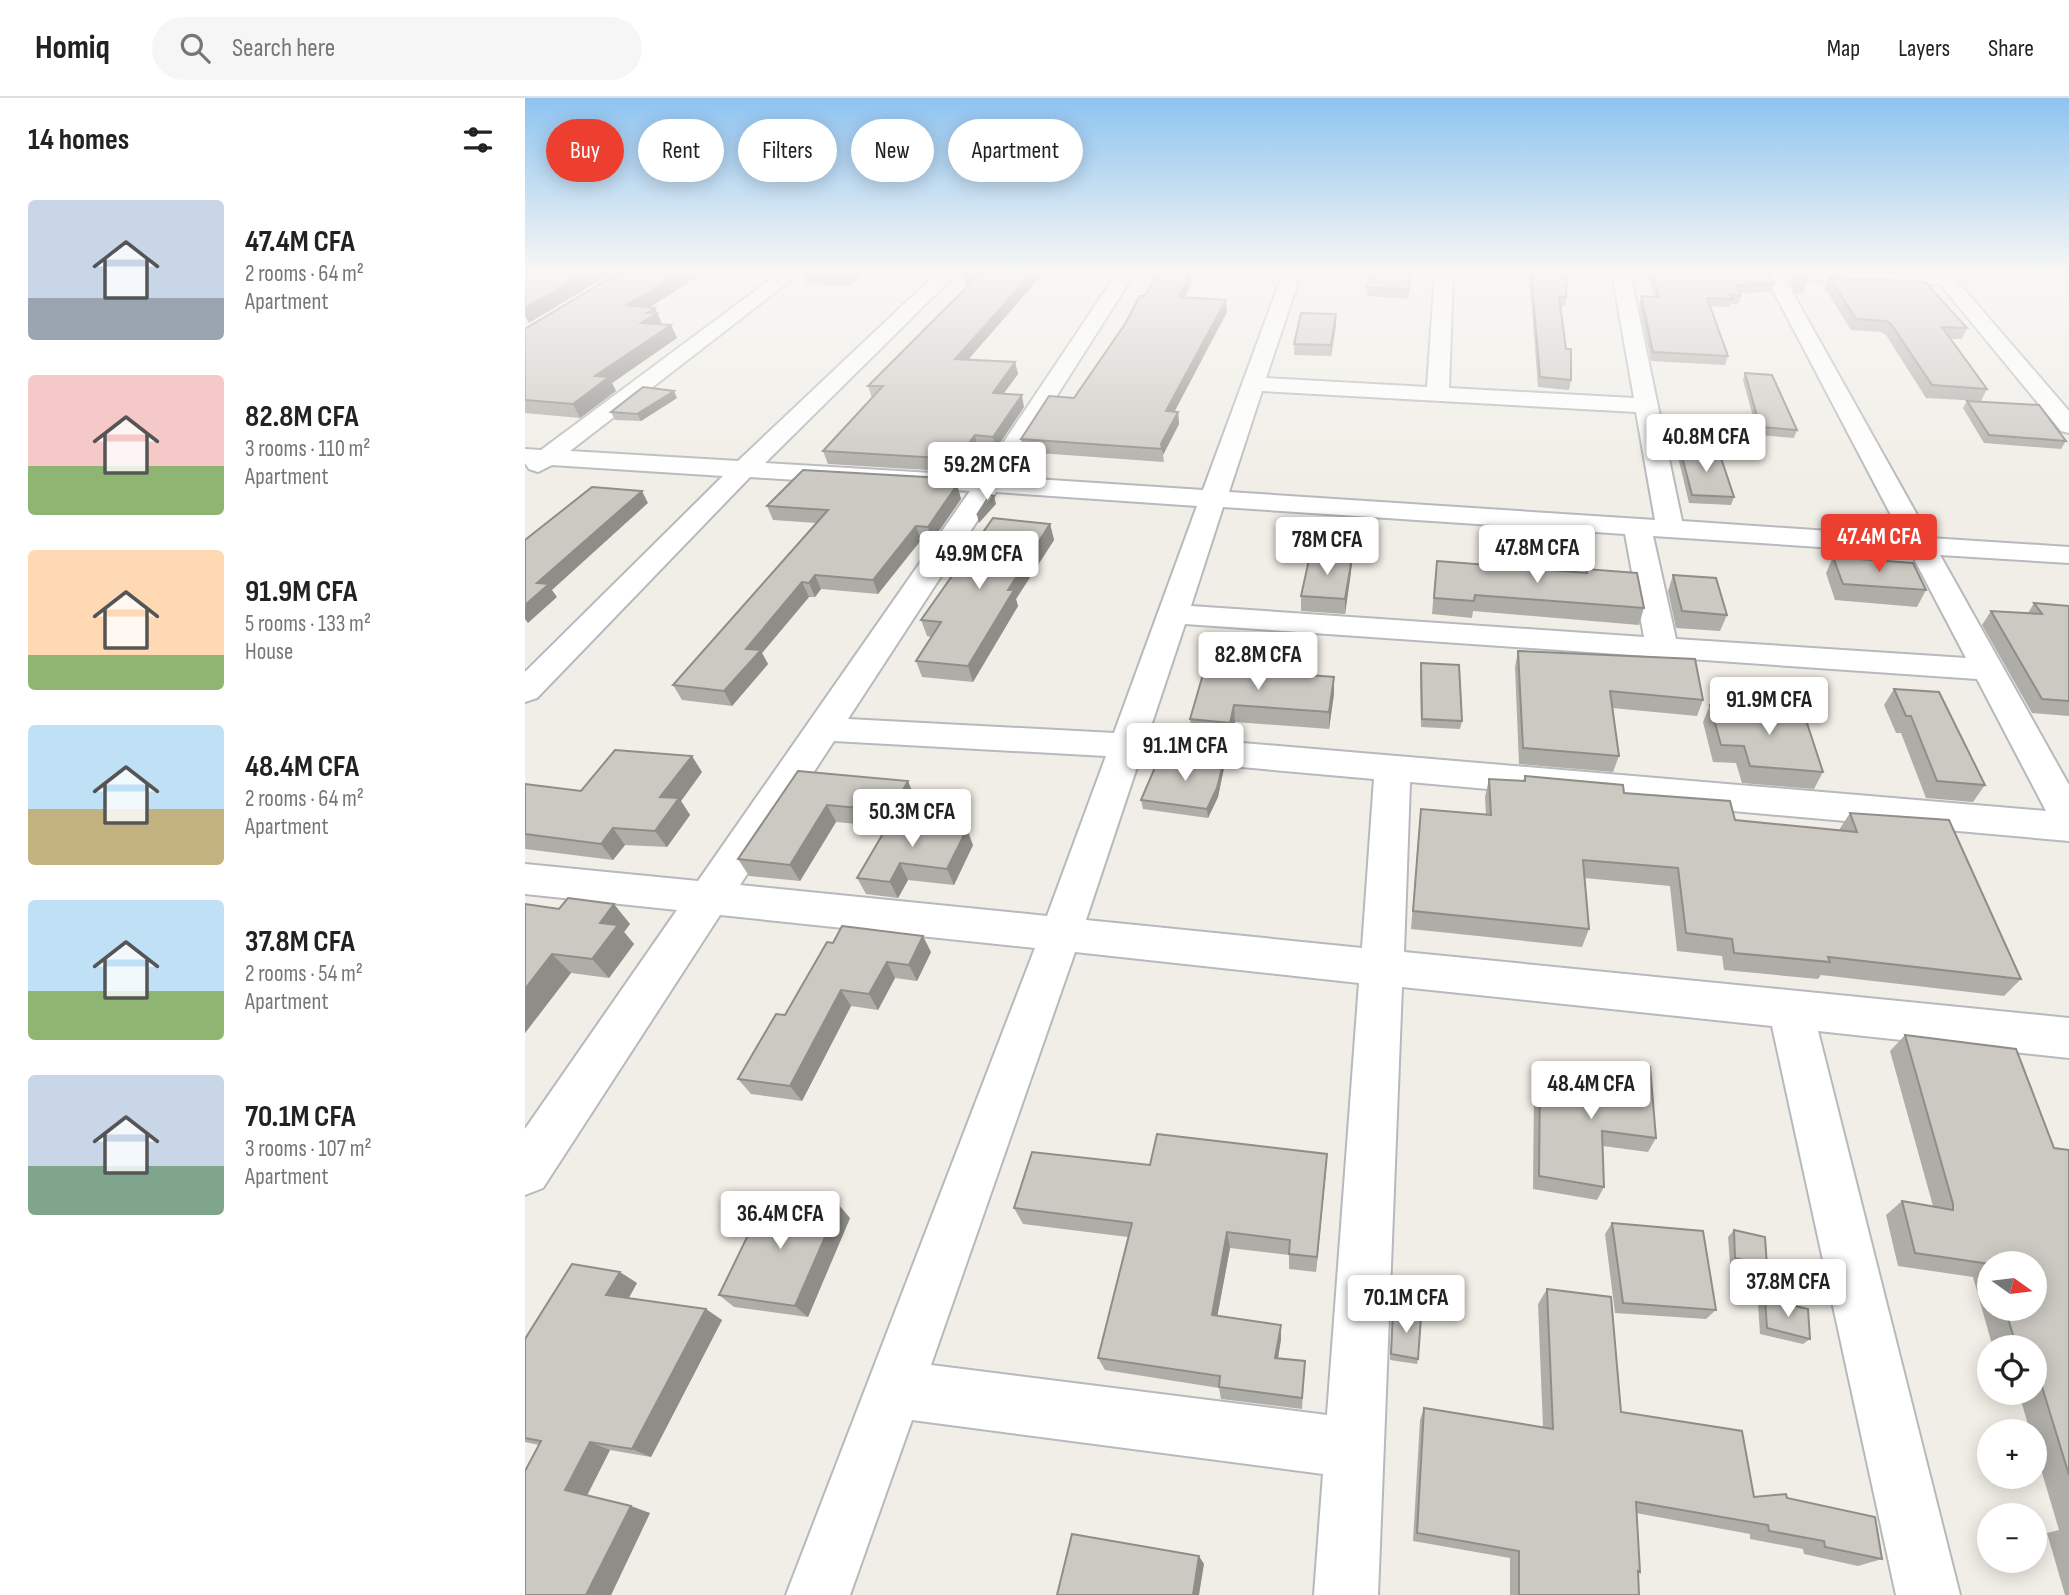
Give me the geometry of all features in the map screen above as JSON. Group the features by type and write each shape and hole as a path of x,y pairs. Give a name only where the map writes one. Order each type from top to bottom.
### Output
{"street":[{"path":"525,474 536,457 694,343"},
{"path":"525,691 744,469 875,343"},
{"path":"525,1171 1080,343"},
{"path":"818,1595 1061,934 1266,343"},
{"path":"1438,394 1441,343"},
{"path":"1634,343 1670,529"},
{"path":"1811,343 2069,818"},
{"path":"1999,343 2069,426"},
{"path":"1252,384 1646,406"},
{"path":"536,457 2069,555"},
{"path":"1637,527 1662,647"},
{"path":"1172,614 1988,670"},
{"path":"823,729 1127,745 2069,827"},
{"path":"1346,1595 1392,769"},
{"path":"525,879 2069,1038"},
{"path":"1791,1011 1929,1595"},
{"path":"895,1389 1355,1448"}],"building":[{"path":"525,343 644,343 595,376 609,377 573,404 525,400"},
{"path":"911,343 969,343 955,359 1015,362 993,393 1022,395 993,437 975,435 957,459 823,451 883,386 868,386"},
{"path":"1112,343 1203,343 1166,411 1178,412 1161,444 1162,449 1021,439 1049,396 1074,398"},
{"path":"1294,343 1331,343 1331,345"},
{"path":"1537,343 1565,343 1566,349 1571,349 1571,380 1540,377"},
{"path":"1651,343 1723,343 1728,356 1653,352"},
{"path":"1904,343 1954,343 1987,389 1932,385"},
{"path":"1745,373 1772,375 1797,430 1760,427"},
{"path":"643,387 674,391 637,414 611,412"},
{"path":"1967,401 2039,405 2066,441 1989,435"},
{"path":"1680,449 1719,452 1734,497 1692,495"},
{"path":"803,470 942,478 939,483 957,485 928,527 916,526 873,580 815,575 809,583 802,582 746,649 761,650 724,691 673,685 828,510 767,506"},
{"path":"592,487 642,491 537,583 549,584 525,605 525,540"},
{"path":"990,495 994,496 977,515"},
{"path":"993,518 1050,524 1008,590 1014,590 968,666 916,661 941,622 921,620"},
{"path":"1310,555 1352,558 1345,599 1301,596"},
{"path":"1833,557 1913,563 1926,590 1843,584"},
{"path":"1437,561 1587,573 1586,569 1637,573 1644,608 1475,595 1474,601 1434,598"},
{"path":"1673,575 1716,578 1727,615 1682,611"},
{"path":"2034,603 2069,606 2069,701 2042,699 1991,611 2042,614"},
{"path":"1518,651 1695,659 1703,700 1610,691 1619,756 1523,748"},
{"path":"1421,663 1459,665 1462,721 1422,719"},
{"path":"1206,664 1243,667 1243,670 1334,677 1329,712 1234,705 1230,723 1190,719"},
{"path":"1894,689 1939,692 1985,785 1937,781 1911,716 1906,716"},
{"path":"1710,705 1803,711 1823,772 1750,766 1744,746 1721,745"},
{"path":"615,750 692,756 660,797 679,798 655,831 613,828 601,844 525,834 525,784 581,791"},
{"path":"1183,756 1224,760 1217,788 1207,809 1141,800 1156,765 1180,768"},
{"path":"798,771 908,781 891,811 827,805 790,865 738,859"},
{"path":"1525,776 1623,785 1624,793 1730,801 1735,820 1857,832 1850,813 1949,820 2021,979 1828,957 1830,962 1734,953 1732,939 1686,933 1678,868 1583,860 1589,929 1413,911 1421,809 1491,815 1489,779 1525,781"},
{"path":"891,820 967,829 947,869 900,863 890,882 857,878"},
{"path":"568,898 614,904 600,923 618,925 592,959 552,954 525,989 525,904 559,909"},
{"path":"842,926 923,936 909,965 887,962 869,994 841,990 790,1086 738,1079 776,1014 785,1015 827,942 833,943"},
{"path":"1905,1035 2016,1049 2054,1148 2069,1150 2069,1475 2047,1403 2047,1335 2013,1335 2009,1321 2047,1321 2047,1251 1977,1251 1977,1262 1915,1253 1902,1201 1953,1210"},
{"path":"1606,1062 1650,1067 1656,1138 1602,1131 1604,1187 1539,1176 1540,1077 1607,1087"},
{"path":"1157,1134 1327,1154 1317,1257 1289,1254 1290,1240 1227,1232 1212,1315 1281,1325 1275,1358 1305,1361 1302,1398 1219,1387 1220,1376 1098,1358 1132,1223 1014,1208 1032,1152 1150,1165"},
{"path":"767,1196 839,1205 795,1306 719,1295"},
{"path":"1612,1223 1703,1231 1716,1310 1623,1303"},
{"path":"1734,1230 1765,1237 1767,1266 1735,1258"},
{"path":"572,1264 620,1272 606,1295 706,1309 632,1449 590,1442 565,1490 631,1506 586,1595 525,1595 525,1471 541,1441 525,1438 525,1339"},
{"path":"1547,1289 1611,1297 1621,1412 1742,1431 1754,1497 1786,1494 1787,1498 1875,1517 1882,1559 1825,1547 1824,1541 1769,1531 1768,1525 1636,1502 1639,1595 1519,1595 1519,1551 1417,1533 1424,1408 1553,1429"},
{"path":"1765,1299 1808,1309 1810,1339 1767,1328"},
{"path":"1393,1312 1421,1317 1418,1359 1391,1354"},
{"path":"1072,1534 1199,1556 1193,1595 1057,1595"}]}
